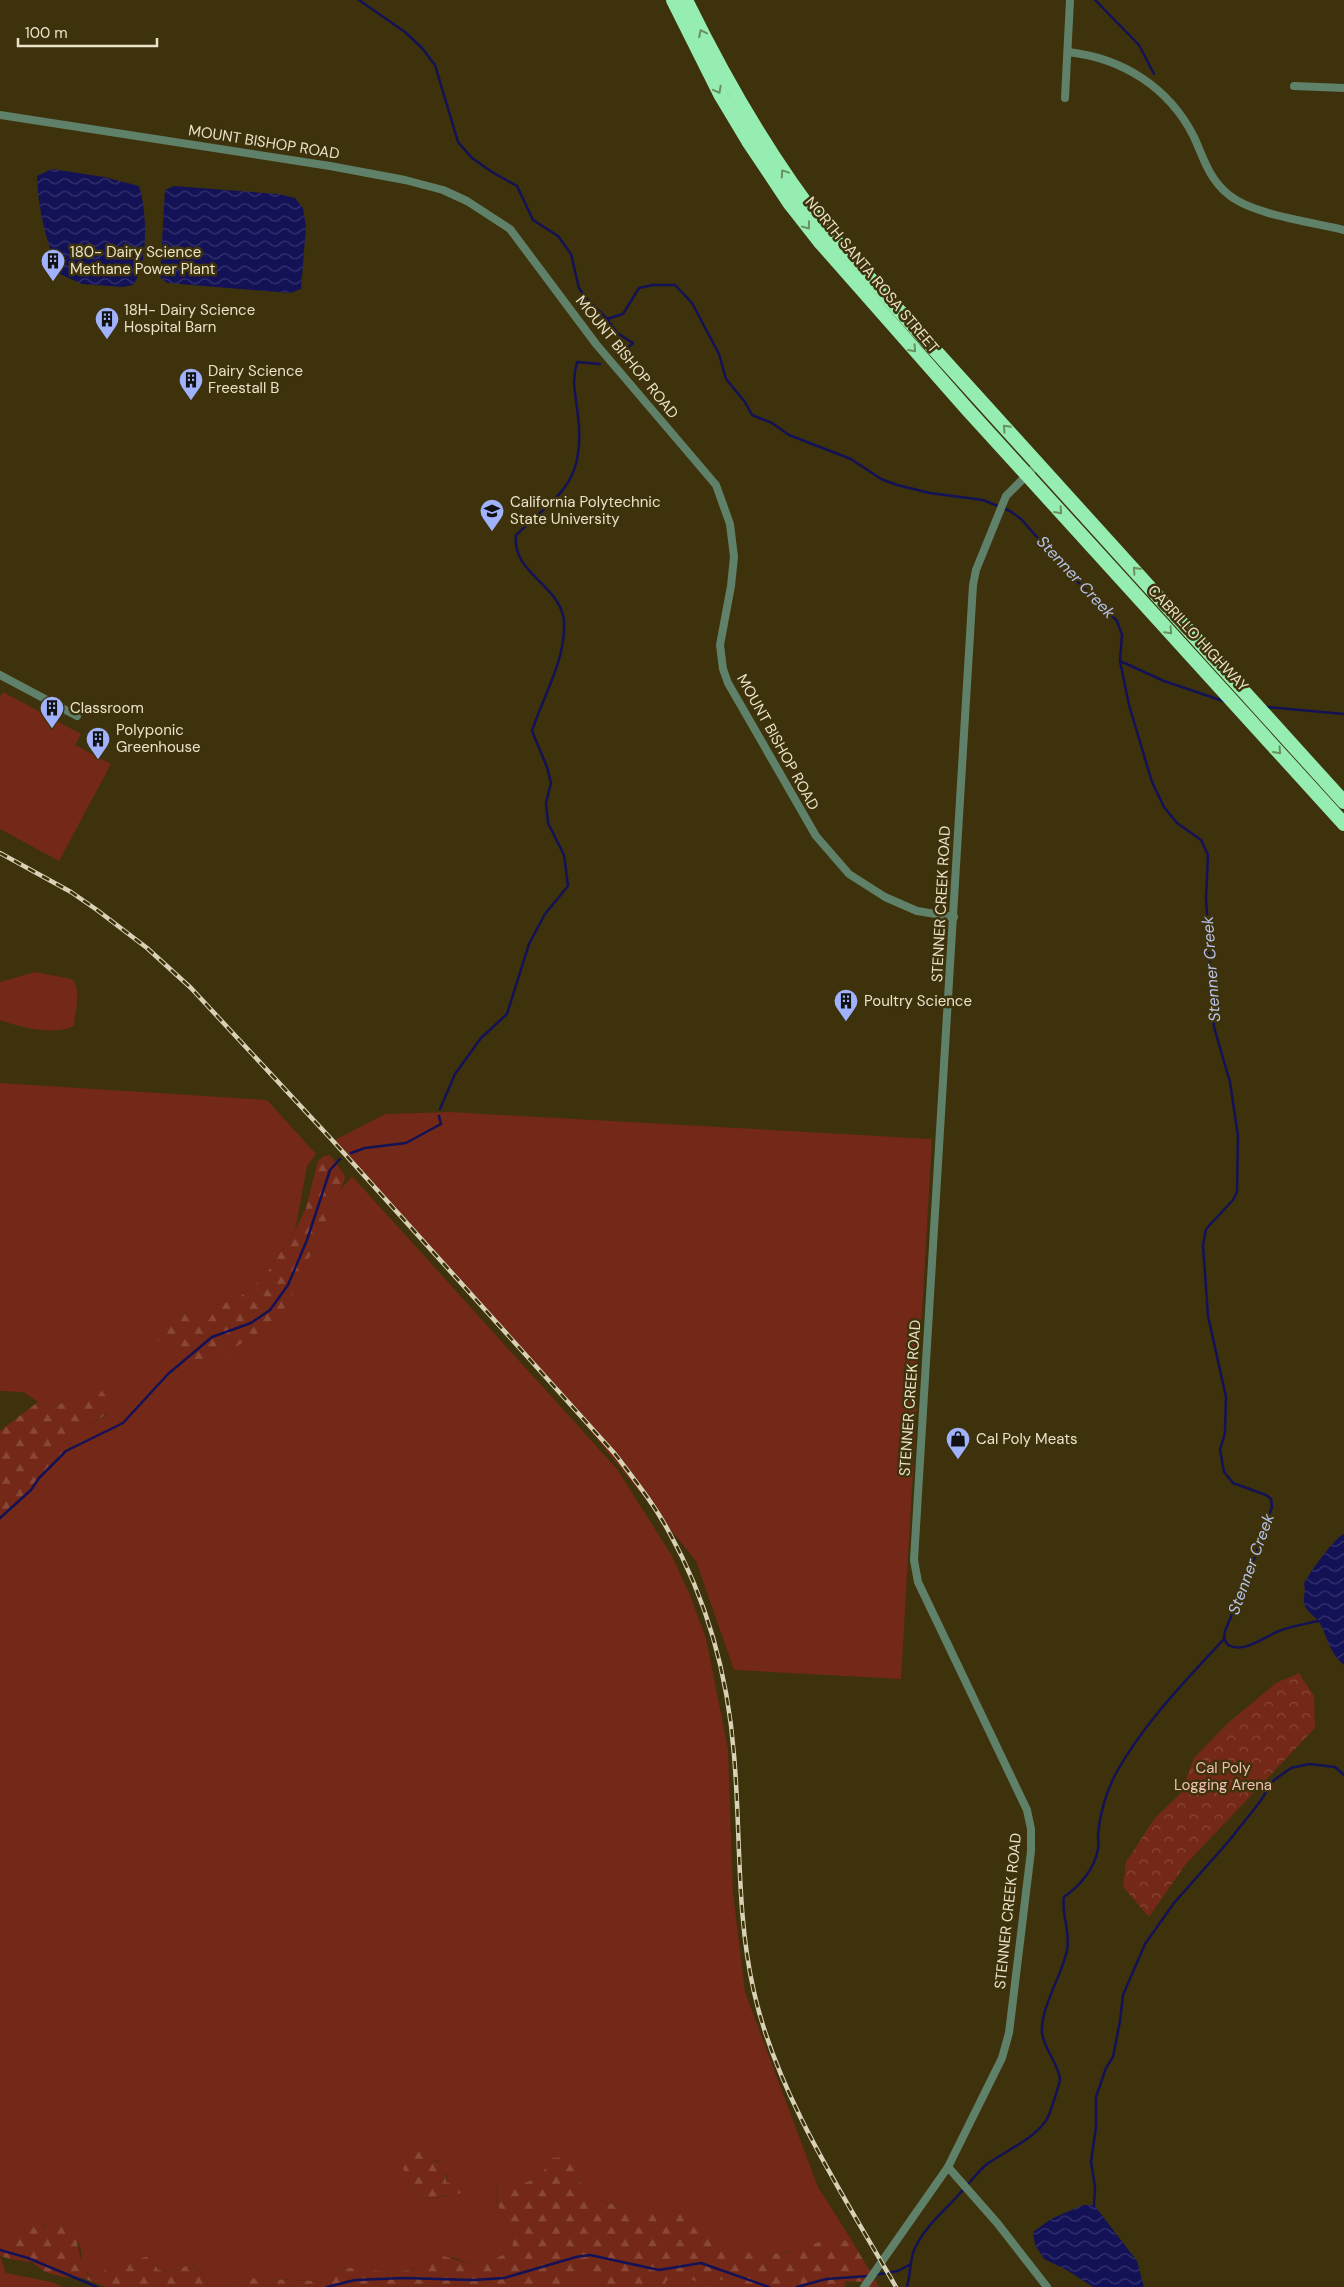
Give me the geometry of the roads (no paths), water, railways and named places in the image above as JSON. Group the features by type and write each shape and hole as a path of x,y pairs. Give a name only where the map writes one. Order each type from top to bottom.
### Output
{"highway":[{"name":"NORTH SANTA ROSA STREET","path":"673,0 721,96 790,204 845,272 1026,474"},
{"name":"NORTH SANTA ROSA STREET","path":"686,0 733,92 800,197 859,268 1038,464"},
{"name":"CABRILLO HIGHWAY","path":"1038,464 1344,802"},
{"name":"CABRILLO HIGHWAY","path":"1026,474 1344,824"}],"street":[{"path":"1065,98 1070,0"},
{"path":"1068,52 1102,58 1119,64 1135,72 1163,94 1186,122 1212,178 1224,191 1238,201 1262,211 1344,230"},
{"path":"1294,86 1344,88"},
{"name":"MOUNT BISHOP ROAD","path":"0,115 330,166 406,180 443,190 467,201 510,229 596,344 716,485 730,524 734,557 731,586 720,645 723,669 728,683 816,836 850,874 885,897 917,911 954,916"},
{"name":"STENNER CREEK ROAD","path":"864,2287 948,2167 1002,2058 1007,2044 1031,1851 1031,1829 1027,1810 918,1582 914,1560 973,585 976,570 1006,496 1038,464"},
{"path":"0,675 77,716"},
{"path":"948,2167 1047,2287"}],"water":[{"path":"52,169 104,177 139,186 144,209 145,237 142,264 133,285 123,287 82,284 60,274 47,238 41,213 37,176"},
{"path":"174,186 278,194 295,198 303,208 306,227 301,289 290,293 167,283 160,277 165,190"},
{"path":"1344,1534 1344,1665 1332,1650 1319,1622 1305,1606 1304,1584 1328,1549"},
{"path":"1083,2205 1094,2205 1137,2261 1144,2287 1093,2287 1065,2269 1044,2259 1035,2245 1033,2232 1051,2219"}],"waterway":[{"name":"Stenner Creek","path":"359,0 405,32 422,48 435,65 458,142 472,158 517,186 533,220 558,236 571,254 579,288 586,298 607,319 617,333 633,343 618,356"},
{"path":"1095,0 1139,45 1154,74"},
{"name":"Stenner Creek","path":"607,319 623,314 639,288 653,285 675,285 692,303 719,354 726,379 745,402 752,415 772,423 789,435 851,459 881,479 930,493 983,500 1010,511 1021,519 1066,570 1117,621 1122,635 1120,661 1129,705 1152,782 1164,807 1177,823 1201,840 1208,855 1206,898 1214,1027 1230,1082 1238,1136 1237,1192 1233,1200 1206,1229 1203,1245 1208,1316 1226,1397 1225,1433 1220,1450 1224,1472 1233,1483 1266,1495 1271,1499 1272,1507 1250,1571 1225,1631 1224,1639 1165,1704 1126,1756 1115,1775 1104,1803 1099,1826 1098,1849 1094,1863 1076,1888 1064,1897 1063,1904 1068,1937 1067,1950 1042,2023 1043,2039 1057,2067 1060,2079 1049,2115 1038,2130 983,2167 934,2220 922,2236 913,2253 907,2287"},
{"path":"440,1109 455,1074 481,1038 507,1014 529,944 545,914 568,886 564,855 548,823 546,803 551,783 547,767 532,731 558,664 564,636 564,622 561,609 555,599 521,560 517,548 516,535 557,497 573,472 578,457 579,439 574,383 575,369 577,362 600,364"},
{"path":"1120,661 1164,681 1226,702"},
{"path":"1266,707 1344,714"},
{"path":"351,1153 365,1148 406,1143 441,1124 439,1116"},
{"path":"0,1518 31,1490 39,1478 66,1451 123,1423 168,1374 212,1337 251,1323 270,1310 288,1285 307,1240 330,1170 340,1159"},
{"path":"1224,1639 1228,1645 1234,1647 1247,1646 1284,1629 1318,1621"},
{"path":"1094,2205 1095,2187 1091,2162 1096,2127 1096,2097 1106,2068 1113,2057 1123,1995 1145,1944 1174,1903 1228,1842 1259,1803 1274,1780 1291,1768 1309,1764 1335,1767 1344,1775"},
{"path":"0,2250 28,2258 97,2287"},
{"path":"327,2287 355,2280 404,2278 473,2280 504,2278 576,2257 590,2255 659,2270 701,2263 769,2287"},
{"path":"874,2275 898,2271 911,2264"},
{"path":"797,2287 826,2279 869,2276"}],"railway":[{"path":"0,853 71,892 97,910 147,948 191,988 333,1141 615,1454 657,1512 669,1532 694,1585 705,1612 721,1668 727,1697 734,1755 744,1933 754,1992 765,2031 795,2107 834,2181 896,2287"}],"place":[{"name":"180- Dairy Science Methane Power Plant","path":"53,282"},
{"name":"18H- Dairy Science Hospital Barn","path":"107,340"},
{"name":"Dairy Science Freestall B","path":"191,401"},
{"name":"California Polytechnic State University","path":"492,532"},
{"name":"Classroom","path":"52,729"},
{"name":"Polyponic Greenhouse","path":"98,760"},
{"name":"Poultry Science","path":"846,1022"},
{"name":"Cal Poly Meats","path":"958,1460"}],"park label":[{"name":"Cal Poly Logging Arena","path":"1223,1776"}]}
